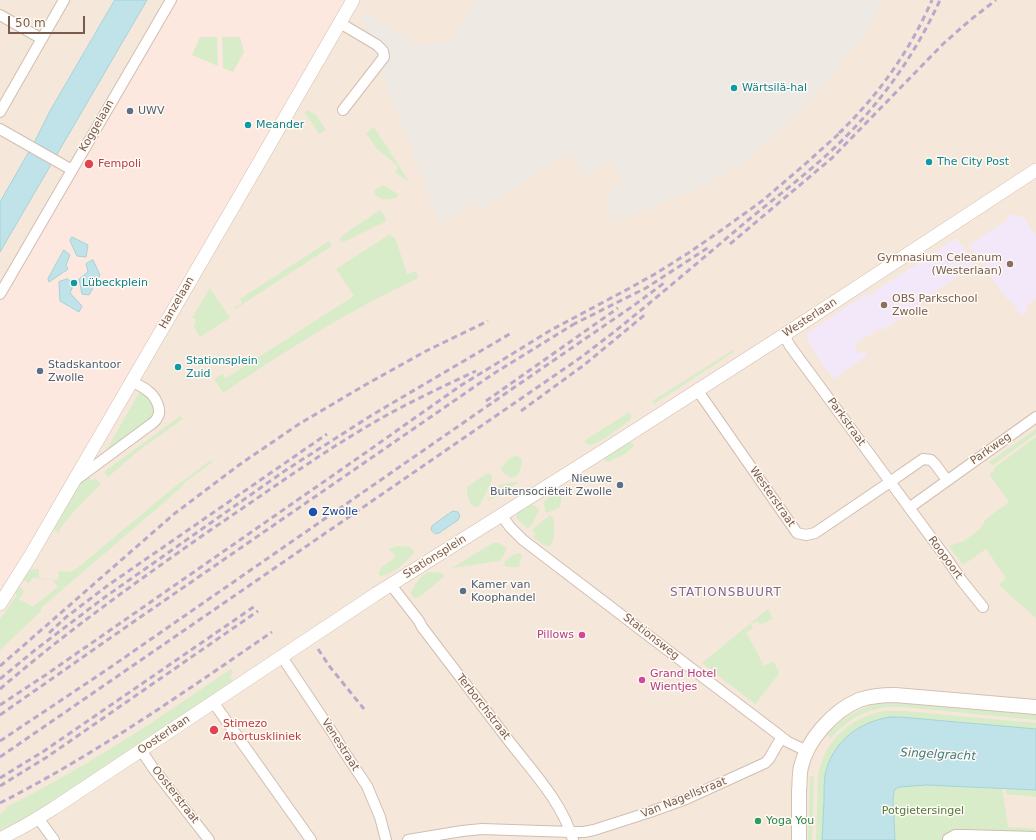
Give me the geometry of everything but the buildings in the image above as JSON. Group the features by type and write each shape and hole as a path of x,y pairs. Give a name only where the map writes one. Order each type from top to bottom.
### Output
{"main road":[{"path":"799,840 800,773 802,762 818,732 832,718 852,703 881,695 904,695 1036,707"}],"street":[{"path":"0,112 64,0"},
{"name":"Koggelaan","path":"0,294 171,0"},
{"name":"Hanzelaan","path":"0,604 29,558 353,0"},
{"path":"0,15 42,39"},
{"path":"340,22 377,45 383,51 384,57 342,110"},
{"path":"0,129 72,170"},
{"name":"Westerlaan","path":"583,464 698,391 1036,170"},
{"name":"Parkstraat","path":"784,335 790,346 909,508"},
{"path":"74,481 158,418 160,412 152,394 131,381"},
{"name":"Westerstraat","path":"698,391 797,533 806,536 815,533 890,482"},
{"name":"Parkweg","path":"909,508 1036,417"},
{"path":"890,482 923,458 931,460 947,480"},
{"name":"Stationsplein","path":"285,654 583,464"},
{"name":"Roopoort","path":"909,508 962,581 983,607"},
{"name":"Stationsweg","path":"502,516 510,527 523,540 782,738 807,751"},
{"name":"Terborchstraat","path":"391,585 546,789 564,815 572,836"},
{"name":"Oosterlaan","path":"0,839 38,818 285,654"},
{"name":"Venestraat","path":"285,654 345,753 367,786 380,817 386,840"},
{"path":"213,702 311,840"},
{"name":"Van Nagellstraat","path":"408,840 482,829 572,836 594,830 624,821 699,794 765,763 770,758 782,738"},
{"name":"Oosterstraat","path":"141,750 153,768 209,840"},
{"path":"38,818 54,840"},
{"path":"948,840 955,835 964,834 1036,837"}],"shaded area":[{"path":"0,0 1036,0 1036,840 0,840"},
{"path":"174,0 347,0 49,514 0,594 0,301"},
{"path":"473,0 884,0 860,41 815,95 788,123 746,160 699,189 615,222 605,207 611,189 623,181 610,160 584,176 569,154 480,210 474,203 440,225 359,10 425,45 447,41 453,35 467,14"},
{"name":"Gymnasium Celeanum (Westerlaan)","path":"1012,214 1016,218 1022,215 1036,236 1036,298 1026,306 1028,310 1021,315 1009,298 1007,299 969,245 1007,220 1007,216"},
{"name":"OBS Parkschool Zwolle","path":"956,238 975,264 924,300 914,310 888,327 882,330 880,328 854,345 859,354 864,351 867,355 834,379 824,367 808,341 807,336 809,332 866,294 868,296"}],"green space":[{"path":"200,37 217,37 218,66 192,55"},
{"path":"222,37 240,37 244,52 233,72 223,68"},
{"path":"307,110 316,115 326,130 319,134 308,117 304,114"},
{"path":"374,127 410,183 395,172 398,166 377,149 366,133"},
{"path":"383,185 398,194 398,196 396,198 386,199 377,197 374,191"},
{"path":"380,210 384,214 386,220 385,222 341,242 340,239 343,235"},
{"path":"390,234 396,240 407,274 416,271 418,278 325,328 277,357 223,393 214,379 222,374 226,378 354,296 336,269"},
{"path":"329,241 332,246 235,309 234,308 242,303 240,299"},
{"path":"210,288 230,318 200,337 194,327 196,319 192,318"},
{"path":"733,350 734,352 654,404 652,401"},
{"path":"140,391 145,393 155,406 153,418 103,456"},
{"path":"630,412 630,420 604,439 589,445 584,441"},
{"path":"180,416 183,419 142,448 108,477 104,472"},
{"path":"1036,429 1036,434 993,465 989,462"},
{"path":"1036,437 1036,618 999,585 1006,578 986,549 963,565 949,546 964,541 980,529 986,519 1009,502 989,474 994,471 994,468"},
{"path":"629,441 634,446 625,454 608,462 605,461 604,458"},
{"path":"515,455 521,458 522,464 516,477 510,477 502,472 501,469 508,460"},
{"path":"211,460 212,462 184,483 182,487 41,608 41,611 0,650 0,619 17,595 15,593 19,586 24,592 19,599 33,607 58,587 53,580 33,578 28,583 23,579 28,572 33,569 39,569 39,578 58,580 59,571 68,572 75,570 172,489"},
{"path":"489,473 492,476 492,480 480,505 474,507 469,500 467,487"},
{"path":"84,477 89,477 92,481 95,478 101,484 79,506 59,530 59,533 51,528"},
{"path":"518,483 488,501 499,485"},
{"path":"559,490 561,502 559,508 546,513 544,502"},
{"path":"529,505 535,506 539,511 530,527 527,528 516,517 518,512"},
{"path":"550,515 553,518 554,529 552,544 548,546 544,545 533,537 535,533 532,530"},
{"path":"493,543 499,543 507,548 499,561 452,568"},
{"path":"397,546 410,547 414,552 408,560 395,571 380,576 378,572 381,570 380,568 396,557 389,549"},
{"path":"519,553 522,555 519,567 505,566 504,564 508,558"},
{"path":"426,573 442,573 444,577 419,597 414,598 411,594 414,587"},
{"path":"768,609 773,619 760,625 758,621 751,624 753,629 746,632 764,666 773,661 779,672 755,704 702,663"},
{"path":"231,669 233,672 230,677 234,683 19,823 14,823 0,830 0,814 7,809 5,807 39,790 103,753"},
{"path":"890,702 1036,714 1036,720 906,707 891,707 863,713 846,724 831,738 827,735 855,712 880,703"},
{"path":"884,711 905,711 1036,723 1036,729 900,717 874,721 863,726 852,732 843,741 835,750 829,762 825,775 822,840 816,840 818,776 821,763 826,752 832,742 849,725 871,714"},
{"path":"810,776 814,777 812,840 808,840"},
{"name":"Potgietersingel","path":"904,782 1002,786 1008,827 1034,828 1033,833 1036,840 894,840 894,792 897,785"},
{"path":"1006,788 1036,790 1036,797 1006,794"}],"water":[{"path":"115,0 147,0 0,252 0,202 35,141 50,111"},
{"path":"72,237 88,245 86,257 77,256 70,241"},
{"path":"64,250 70,255 66,265 68,269 49,282 48,279"},
{"path":"93,260 100,275 89,295 82,294 79,279 88,272 86,264"},
{"path":"68,279 73,286 70,293 82,306 79,312 60,301 59,282"},
{"path":"453,511 458,512 460,516 458,520 438,534 431,530 432,526"},
{"name":"Singelgracht","path":"890,717 1036,729 1036,790 927,785 899,787 895,789 893,799 895,840 822,840 824,784 828,763 840,743 857,729 878,720"}],"railway":[{"path":"839,133 867,104 904,54 932,0"},
{"path":"0,757 580,358 614,332 810,169 848,134 893,81 918,42 940,0"},
{"path":"730,244 832,158 943,44 996,0"},
{"path":"0,705 47,674 460,386 551,330 655,274 690,252 762,201 843,130"},
{"path":"572,325 646,288 709,247"},
{"path":"0,741 105,671 633,306 664,283"},
{"path":"486,401 618,308"},
{"path":"521,411 584,365 647,313"},
{"path":"0,666 174,514 239,465 299,424 365,385 426,351 488,321"},
{"path":"0,715 493,374 574,324"},
{"path":"0,679 35,650 105,597 286,470 372,415 513,332"},
{"path":"0,689 77,626 212,529 298,470 387,415 476,371"},
{"path":"49,633 65,618 107,586 327,434"},
{"path":"0,778 44,751 255,606"},
{"path":"0,786 47,757 258,611"},
{"path":"0,803 36,784 139,722 272,632"},
{"path":"318,649 330,667 364,709"}],"place":[{"name":"Wärtsilä-hal","path":"734,88"},
{"name":"UWV","path":"130,111"},
{"name":"Meander","path":"248,125"},
{"name":"The City Post","path":"929,162"},
{"name":"Fempoli","path":"89,164"},
{"name":"Gymnasium Celeanum (Westerlaan)","path":"1010,264"},
{"name":"Lübeckplein","path":"74,283"},
{"name":"OBS Parkschool Zwolle","path":"884,305"},
{"name":"Stationsplein Zuid","path":"178,367"},
{"name":"Stadskantoor Zwolle","path":"40,371"},
{"name":"Nieuwe Buitensociëteit Zwolle","path":"620,485"},
{"name":"Zwolle","path":"313,512"},
{"name":"Kamer van Koophandel","path":"463,591"},
{"name":"Pillows","path":"582,635"},
{"name":"Grand Hotel Wientjes","path":"642,680"},
{"name":"Stimezo Abortuskliniek","path":"214,730"},
{"name":"Yoga You","path":"758,821"}],"district":[{"name":"STATIONSBUURT","path":"726,593"}]}
